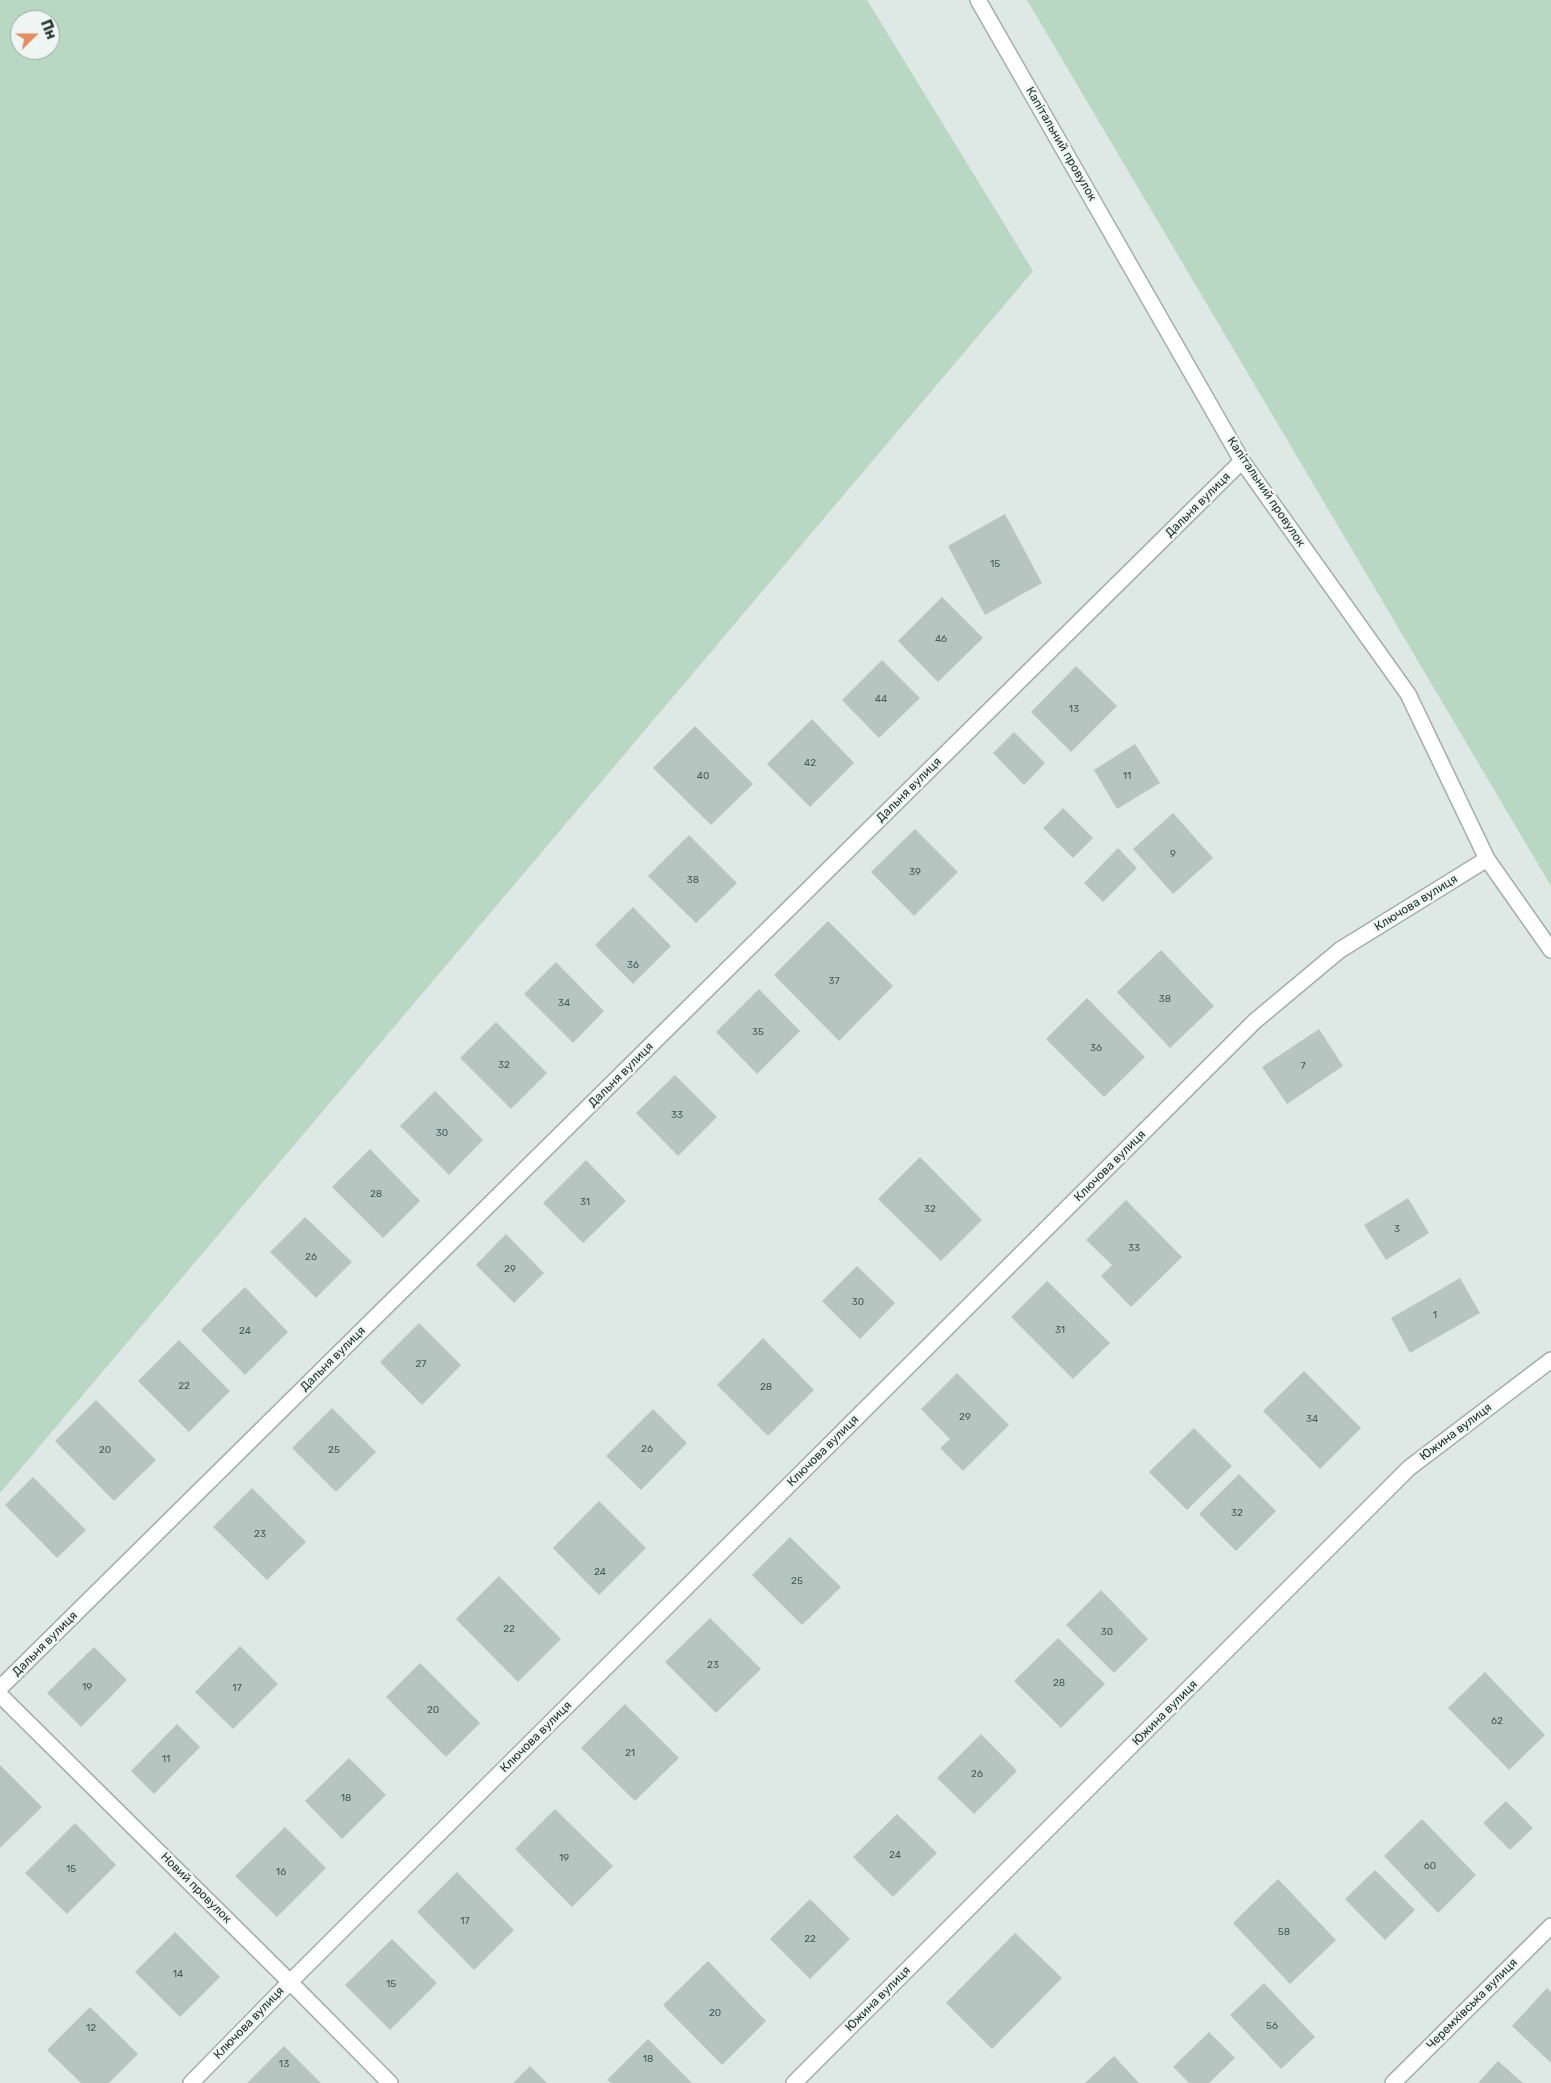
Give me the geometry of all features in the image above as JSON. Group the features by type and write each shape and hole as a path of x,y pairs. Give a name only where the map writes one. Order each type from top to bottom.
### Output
{"street":[{"name":"Капітальний провулок","path":"978,0 1242,461 1408,694 1487,859 1551,950"},
{"name":"Дальня вулиця","path":"0,1688 1242,461"},
{"name":"Ключова вулиця","path":"191,2083 290,1982 1255,1021 1340,950 1487,859"},
{"name":"Южина вулиця","path":"794,2083 1409,1468 1551,1360"},
{"name":"Новий провулок","path":"0,1695 390,2083"},
{"name":"Черемхівська вулиця","path":"1393,2083 1551,1926"}],"green space":[{"path":"0,0 867,0 1033,271 0,1493"},
{"path":"1027,0 1551,0 1551,886"}],"building":[{"path":"1005,514 1042,583 985,615 948,546"},
{"path":"942,597 983,638 938,682 898,641"},
{"path":"882,660 920,698 879,738 842,700"},
{"path":"1076,666 1117,706 1071,752 1031,712"},
{"path":"812,719 854,763 810,807 767,764"},
{"path":"695,726 753,784 711,825 653,768"},
{"path":"1014,732 1045,763 1024,785 993,753"},
{"path":"1135,744 1160,783 1117,809 1094,770"},
{"path":"1063,808 1093,838 1073,858 1043,828"},
{"path":"1173,813 1213,858 1173,894 1133,849"},
{"path":"915,829 958,872 914,916 871,872"},
{"path":"689,835 737,883 696,923 648,876"},
{"path":"1118,848 1137,868 1103,902 1084,883"},
{"path":"633,907 671,946 633,984 595,945"},
{"path":"828,921 893,986 839,1041 774,975"},
{"path":"1161,950 1214,1006 1170,1048 1117,992"},
{"path":"556,962 604,1011 573,1043 524,994"},
{"path":"759,989 800,1031 757,1074 716,1032"},
{"path":"1087,998 1145,1057 1104,1097 1046,1039"},
{"path":"496,1022 547,1073 511,1109 460,1058"},
{"path":"1319,1029 1343,1066 1287,1104 1262,1067"},
{"path":"675,1075 717,1117 678,1156 636,1113"},
{"path":"435,1091 483,1140 449,1175 400,1126"},
{"path":"370,1149 420,1201 383,1238 332,1187"},
{"path":"920,1157 982,1220 941,1261 878,1199"},
{"path":"586,1160 626,1201 583,1243 543,1203"},
{"path":"1408,1198 1429,1233 1386,1260 1364,1225"},
{"path":"1126,1200 1182,1257 1131,1307 1101,1276 1112,1265 1086,1240"},
{"path":"305,1217 352,1262 316,1298 270,1252"},
{"path":"506,1234 544,1273 514,1303 476,1265"},
{"path":"857,1266 895,1303 860,1339 822,1301"},
{"path":"1460,1278 1480,1313 1410,1353 1391,1318"},
{"path":"1047,1281 1110,1343 1073,1379 1011,1317"},
{"path":"245,1287 288,1332 245,1375 201,1330"},
{"path":"419,1323 461,1365 422,1405 380,1362"},
{"path":"763,1338 814,1390 768,1436 717,1385"},
{"path":"179,1340 230,1391 189,1432 138,1381"},
{"path":"1304,1371 1361,1428 1320,1469 1263,1411"},
{"path":"957,1373 1009,1425 963,1471 940,1448 950,1439 921,1409"},
{"path":"96,1400 156,1460 114,1501 55,1441"},
{"path":"332,1408 376,1452 336,1492 292,1448"},
{"path":"653,1409 687,1443 641,1490 606,1456"},
{"path":"1194,1428 1232,1466 1187,1510 1149,1472"},
{"path":"1239,1474 1276,1511 1236,1551 1199,1514"},
{"path":"33,1477 86,1530 57,1558 5,1505"},
{"path":"252,1488 306,1542 267,1580 213,1527"},
{"path":"599,1501 646,1548 599,1595 553,1548"},
{"path":"790,1537 841,1587 802,1625 752,1575"},
{"path":"499,1576 561,1639 518,1682 456,1619"},
{"path":"1101,1590 1148,1639 1114,1673 1066,1625"},
{"path":"710,1618 761,1669 716,1713 665,1662"},
{"path":"1058,1638 1105,1684 1061,1728 1014,1681"},
{"path":"240,1646 278,1684 233,1729 195,1692"},
{"path":"94,1647 127,1680 81,1727 47,1693"},
{"path":"420,1663 480,1723 446,1757 386,1697"},
{"path":"1485,1672 1545,1735 1509,1770 1448,1708"},
{"path":"625,1704 679,1758 635,1801 581,1748"},
{"path":"177,1724 200,1747 154,1794 131,1771"},
{"path":"981,1734 1017,1771 974,1814 937,1778"},
{"path":"349,1758 386,1795 342,1839 305,1801"},
{"path":"0,1765 42,1807 0,1848"},
{"path":"1506,1801 1533,1828 1510,1850 1483,1823"},
{"path":"555,1809 613,1866 572,1907 515,1849"},
{"path":"897,1814 937,1853 893,1897 853,1857"},
{"path":"1422,1819 1476,1875 1438,1913 1384,1856"},
{"path":"75,1823 116,1865 67,1914 25,1873"},
{"path":"285,1827 326,1868 277,1917 235,1876"},
{"path":"1375,1870 1415,1910 1385,1940 1345,1899"},
{"path":"457,1872 514,1930 474,1970 417,1912"},
{"path":"1278,1879 1336,1940 1290,1984 1233,1923"},
{"path":"810,1899 850,1939 810,1979 770,1939"},
{"path":"175,1932 220,1977 180,2017 135,1972"},
{"path":"1015,1933 1062,1978 992,2049 946,2003"},
{"path":"392,1939 437,1983 390,2030 345,1985"},
{"path":"708,1961 766,2021 722,2065 663,2005"},
{"path":"1264,1983 1315,2037 1281,2069 1230,2015"},
{"path":"1547,1988 1551,1992 1551,2063 1512,2026"},
{"path":"90,2007 138,2054 109,2083 81,2083 47,2050"},
{"path":"1209,2032 1235,2058 1209,2083 1189,2083 1173,2067"},
{"path":"648,2039 692,2083 611,2083 607,2080"},
{"path":"284,2046 321,2083 247,2083"},
{"path":"1114,2056 1139,2083 1085,2083"},
{"path":"1498,2061 1523,2083 1478,2083"},
{"path":"530,2066 547,2083 513,2083"}]}
